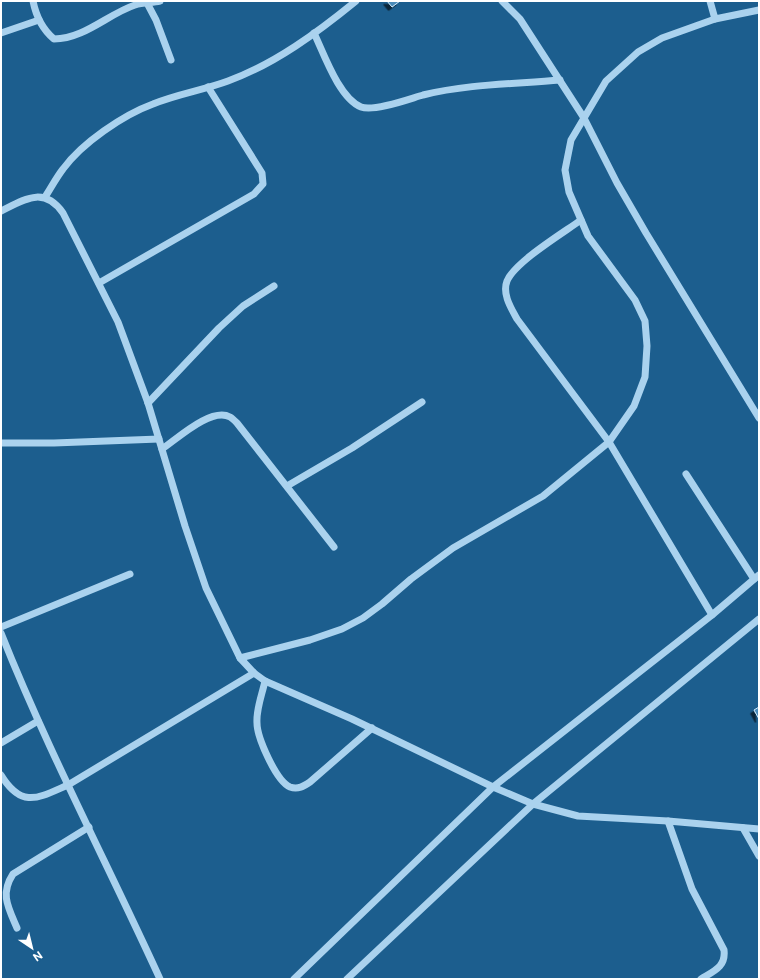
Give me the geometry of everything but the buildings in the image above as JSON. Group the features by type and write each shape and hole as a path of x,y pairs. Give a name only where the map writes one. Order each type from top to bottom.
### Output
{"street":[{"path":"33,1 39,20 47,33 54,39 63,39 79,33 136,4 160,1"},
{"path":"45,197 63,168 77,153 117,123 152,104 229,81 270,61 314,33 356,1"},
{"path":"502,1 520,19 584,118 617,183 642,227 759,418"},
{"path":"710,1 714,19"},
{"path":"147,3 156,20 171,60"},
{"path":"240,658 310,640 342,629 363,618 411,579 453,548 543,496 608,442 634,406 645,377 647,346 644,321 635,300 588,236 569,192 565,170 571,140 606,81 638,52 662,38 714,19 759,10"},
{"path":"1,33 39,20"},
{"path":"314,33 343,90 351,101 362,107 377,107 436,92 560,80"},
{"path":"99,283 254,194 263,184 264,178 262,173 208,87"},
{"path":"1,211 25,198 45,197 57,204 63,213 118,322 148,403 185,526 206,588 240,658 254,673 265,681 372,728 493,787 533,804 578,816 668,821 759,829"},
{"path":"581,220 516,267 506,282 507,300 517,319 608,442 712,615"},
{"path":"148,403 168,384 219,328 243,306 274,286"},
{"path":"287,486 352,448 422,402"},
{"path":"162,449 206,418 218,415 230,417 237,423 334,547"},
{"path":"1,443 54,443 159,438"},
{"path":"294,979 493,787 712,615 757,577 686,474"},
{"path":"1,627 130,574"},
{"path":"348,979 533,804 759,619"},
{"path":"1,632 38,721 160,979"},
{"path":"1,775 9,788 19,795 27,799 40,798 68,785 254,673"},
{"path":"265,681 257,712 257,733 276,772 282,781 290,787 301,788 310,782 372,728"},
{"path":"1,743 38,721"},
{"path":"668,821 692,889 724,950 725,959 722,965 701,979"},
{"path":"16,928 6,904 5,892 7,883 13,874 89,827"},
{"path":"743,828 759,856"}]}
